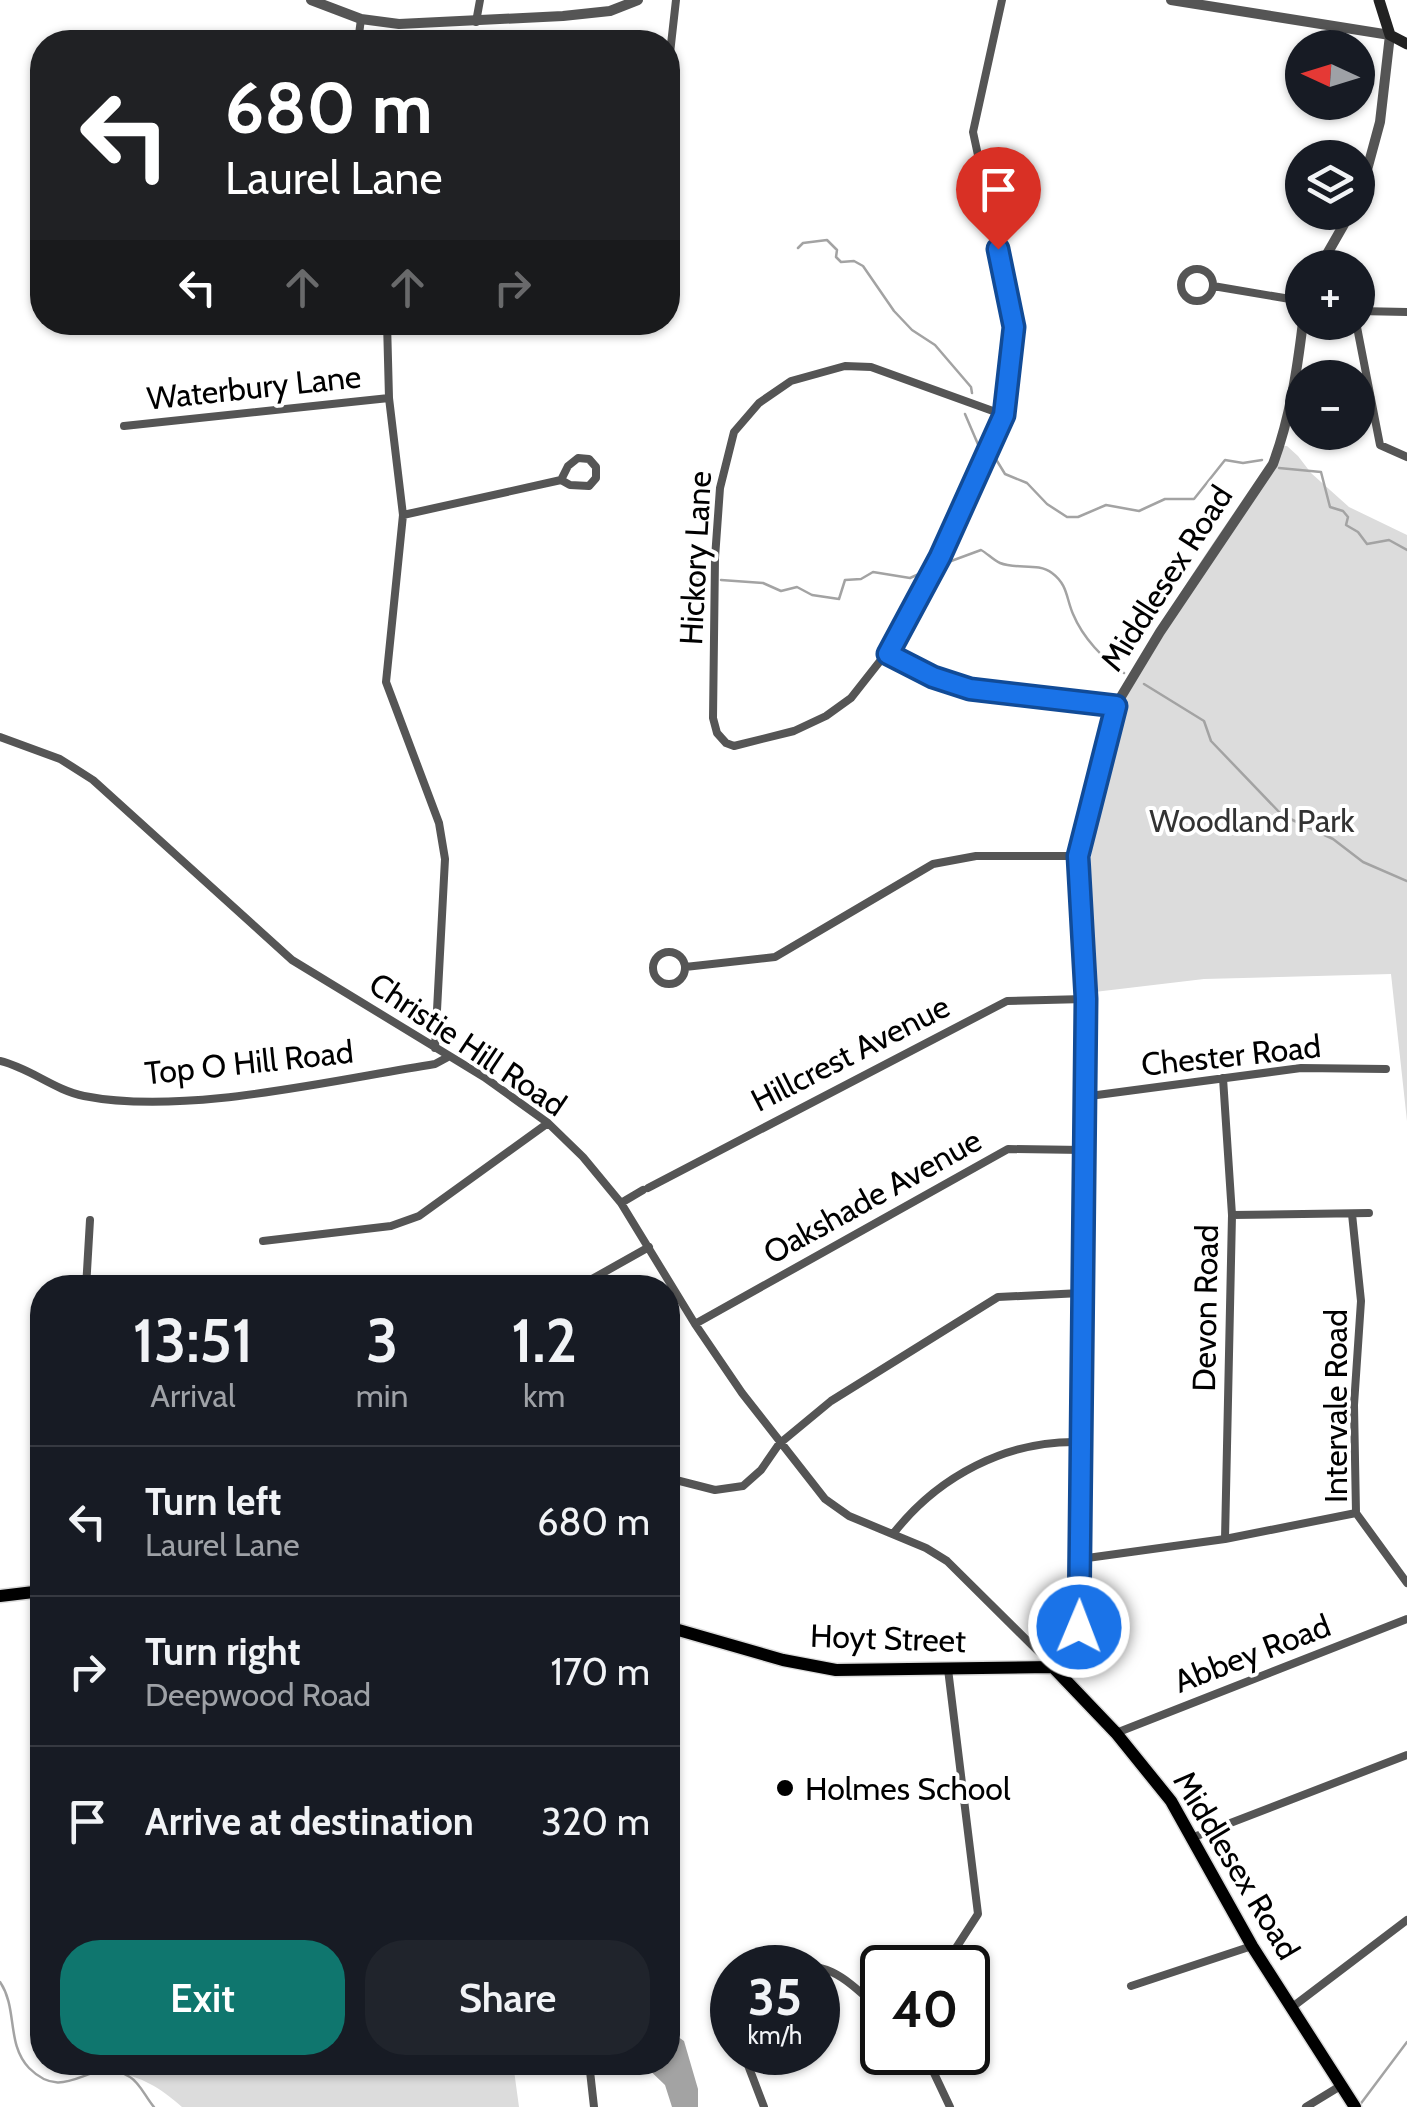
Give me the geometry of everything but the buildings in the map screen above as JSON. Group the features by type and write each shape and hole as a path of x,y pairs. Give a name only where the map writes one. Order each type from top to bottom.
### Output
{"main road":[{"path":"1379,0 1390,34 1407,44"},
{"path":"0,1596 30,1592"},
{"name":"Hoyt Street","path":"680,1630 821,1668 851,1671 1053,1666"},
{"name":"Middlesex Road","path":"1053,1666 1157,1781 1194,1838 1252,1946 1355,2107"}],"street":[{"path":"312,0 361,19 399,24 610,11 638,0"},
{"path":"476,22 480,0"},
{"path":"673,30 676,0"},
{"path":"1002,0 973,132 1014,327 1004,415 940,557 888,654 933,677 970,689 1116,706"},
{"path":"1171,0 1390,34 1375,140"},
{"path":"360,30 361,19"},
{"path":"1200,268 1209,274 1213,286 1210,295 1195,301 1186,298 1182,288 1188,272 1200,268"},
{"path":"1213,286 1285,298"},
{"path":"1375,311 1407,312"},
{"path":"387,335 389,398 403,515 386,682 438,823 445,860 436,1048"},
{"name":"Middlesex Road","path":"1053,1666 1076,1645 1080,1615 1082,1096 1086,999 1078,856 1116,706 1160,632 1273,464 1294,390 1300,340"},
{"path":"1360,340 1380,445 1407,456"},
{"name":"Hickory Lane","path":"888,654 851,698 826,716 794,731 734,746 717,734 713,718 717,515 724,462 734,432 758,403 791,381 845,366 871,368 1004,415"},
{"name":"Waterbury Lane","path":"124,426 389,398"},
{"path":"403,515 562,480 570,485 589,486 596,478 596,466 590,459 574,459 562,480"},
{"name":"Christie Hill Road","path":"0,737 60,759 92,780 292,960 484,1078 548,1124 583,1156 622,1203 666,1275"},
{"path":"685,968 776,957 933,864 976,856 1078,856"},
{"path":"667,952 678,955 685,968 680,979 669,984 660,981 654,970 658,958 667,952"},
{"name":"Hillcrest Avenue","path":"622,1203 1007,1001 1086,999"},
{"name":"Top O Hill Road","path":"0,1061 16,1064 79,1095 107,1100 152,1100 246,1094 435,1064 448,1056"},
{"name":"Chester Road","path":"1082,1096 1302,1068 1386,1069"},
{"name":"Devon Road","path":"1223,1078 1232,1215 1225,1539"},
{"path":"263,1241 375,1229 419,1216 548,1124"},
{"name":"Oakshade Avenue","path":"695,1324 1008,1149 1083,1150"},
{"name":"Intervale Road","path":"1352,1214 1361,1301 1354,1405 1356,1513 1407,1583"},
{"path":"1232,1215 1369,1214"},
{"path":"87,1275 90,1220"},
{"path":"599,1275 649,1247"},
{"path":"680,1481 715,1490 742,1486 761,1470 779,1444 832,1400 998,1297 1082,1293"},
{"name":"Christie Hill Road","path":"680,1299 779,1444 825,1499 849,1516 947,1560 1053,1666"},
{"path":"893,1534 930,1492 984,1463 1044,1441 1080,1442"},
{"path":"1080,1558 1225,1539 1356,1513"},
{"name":"Abbey Road","path":"1116,1733 1407,1619"},
{"path":"948,1668 978,1914 958,1945"},
{"path":"1194,1838 1407,1754"},
{"path":"1290,2008 1407,1920"},
{"path":"1131,1986 1252,1946"},
{"path":"840,1976 860,1991"},
{"path":"590,2075 594,2107"},
{"path":"752,2075 764,2107"},
{"path":"935,2075 950,2107"},
{"path":"1306,2107 1344,2090"}],"green space":[{"name":"Woodland Park","path":"1279,446 1291,450 1349,507 1407,535 1407,1121 1391,974 1204,979 1086,993 1096,810 1110,739 1121,706 1154,638"},
{"path":"130,2075 515,2075 519,2107 182,2107"}],"shaded area":[{"path":"680,2038 698,2089 698,2107 672,2107 665,2085 655,2075 680,2075"}],"waterway":[{"path":"798,248 803,243 827,240 837,250 836,257 841,262 854,261 863,266 894,311 912,330 935,345 972,393"},
{"path":"965,414 980,449"},
{"path":"994,456 1005,474 1027,483 1047,504 1067,517 1078,517 1106,505 1139,511 1165,499 1194,499 1225,460 1262,460"},
{"path":"1279,468 1321,472 1330,507 1343,511 1348,517 1346,525 1367,544 1389,540 1407,550"},
{"path":"943,564 981,550 1000,563 1052,573 1064,587 1077,623 1088,640 1124,673"},
{"path":"721,580 763,583 781,591 797,587 812,595 839,599 845,580 861,579 873,572 910,578 928,570"},
{"path":"697,579 706,579"},
{"path":"1144,684 1204,721 1211,741 1282,815 1333,839 1363,862 1407,881"},
{"path":"0,1982 9,2003 17,2048 30,2069"},
{"path":"1359,2106 1407,2042"},
{"path":"38,2075 56,2082 89,2075"},
{"path":"125,2075 134,2080 154,2107"}],"place":[{"name":"Holmes School","path":"785,1788"}],"route":[{"path":"998,249 1014,327 1004,415 940,557 888,654 933,677 970,689 1116,706 1078,856 1086,999 1079,1627"}]}
